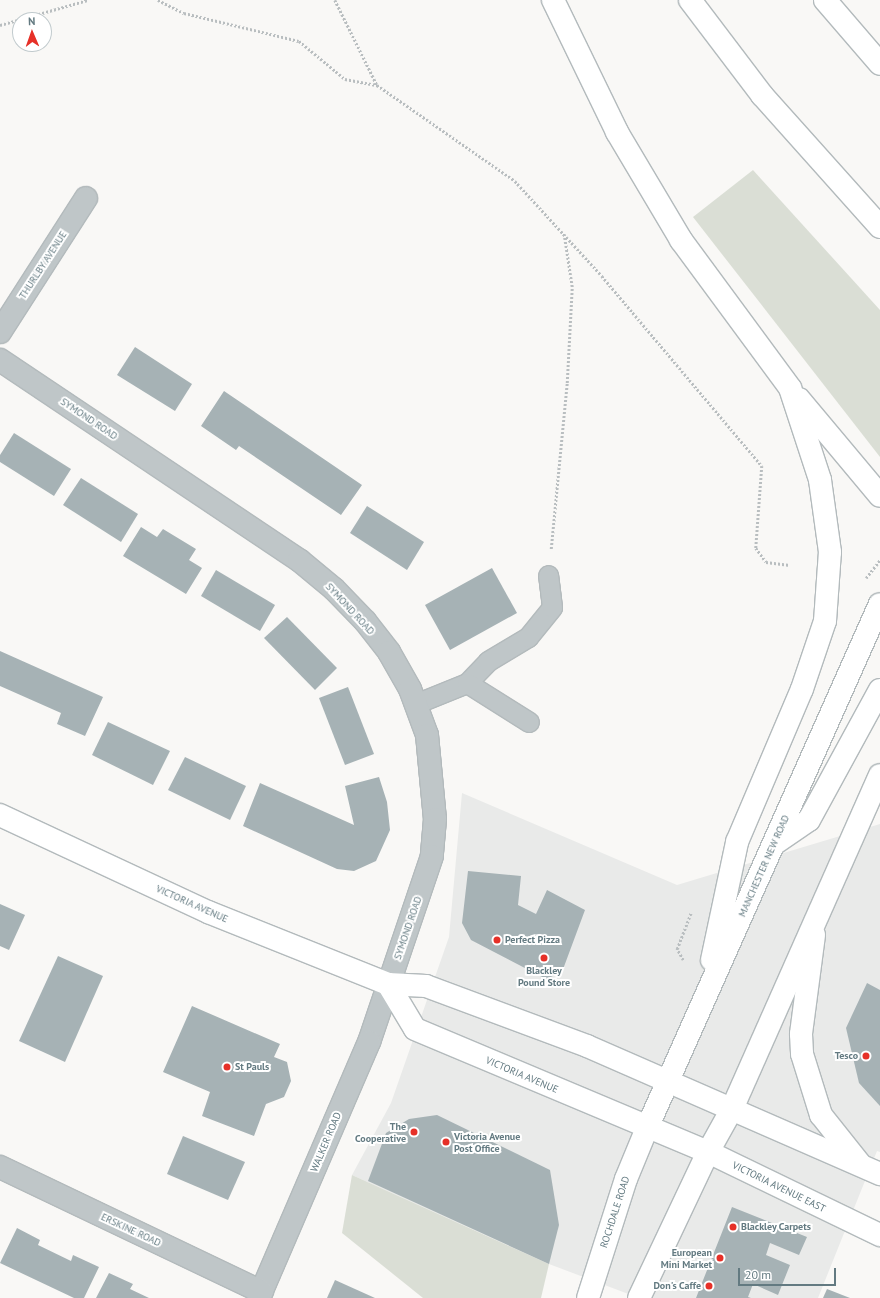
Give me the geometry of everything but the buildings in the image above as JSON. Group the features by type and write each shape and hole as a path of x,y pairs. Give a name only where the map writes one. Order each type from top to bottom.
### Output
{"main road":[{"path":"553,0 617,132 681,240 790,388 880,496"},
{"path":"690,0 762,95 880,227"},
{"path":"825,0 880,64"},
{"path":"703,1002 737,842 802,688 825,621 830,552 820,480 790,388"},
{"name":"MANCHESTER NEW ROAD","path":"647,1128 880,604"},
{"path":"774,844 809,820 880,690"},
{"path":"639,1298 708,1152 732,1109 818,910 880,775"},
{"name":"VICTORIA AVENUE","path":"0,815 208,912 388,984 426,986 587,1046 732,1109"},
{"path":"818,910 801,1034 802,1054 821,1115 871,1170"},
{"name":"VICTORIA AVENUE","path":"388,984 415,1029 678,1140"},
{"path":"732,1109 871,1170"},
{"name":"ROCHDALE ROAD","path":"588,1298 626,1179 647,1128"},
{"name":"VICTORIA AVENUE EAST","path":"678,1140 708,1152 880,1235"}],"street":[{"name":"THURLBY AVENUE","path":"0,332 86,198"},
{"name":"SYMOND ROAD","path":"0,360 299,560 334,589 365,621 389,652 410,689 427,735 433,779 435,819 432,856 388,984"},
{"name":"WALKER ROAD","path":"260,1295 369,1042 388,984"},
{"name":"ERSKINE ROAD","path":"0,1167 260,1295"}],"lane":[{"path":"415,704 467,683 488,661 528,637 552,607 548,575"},
{"path":"467,683 529,722"}],"path":[{"path":"0,25 88,0"},
{"path":"158,0 184,13 299,41 345,79 377,85 515,181 602,276 762,466 756,548 766,562 790,565"},
{"path":"335,0 377,85"},
{"path":"548,575 567,383 572,287 563,234"},
{"path":"863,582 880,560"}],"shaded area":[{"path":"753,170 880,310 880,457 693,217"},
{"path":"462,793 677,885 880,824 880,1152 877,1151 818,1298 639,1298 549,1264 352,1175 391,1103 449,937"},
{"path":"352,1175 549,1264 541,1298 423,1298 342,1233"}],"place":[{"name":"Perfect Pizza","path":"497,940"},
{"name":"Blackley Pound Store","path":"544,958"},
{"name":"Tesco","path":"866,1056"},
{"name":"St Pauls","path":"227,1067"},
{"name":"The Cooperative","path":"414,1132"},
{"name":"Victoria Avenue Post Office","path":"446,1142"},
{"name":"Blackley Carpets","path":"733,1227"},
{"name":"European Mini Market","path":"720,1258"},
{"name":"Don's Caffe","path":"709,1286"}]}
